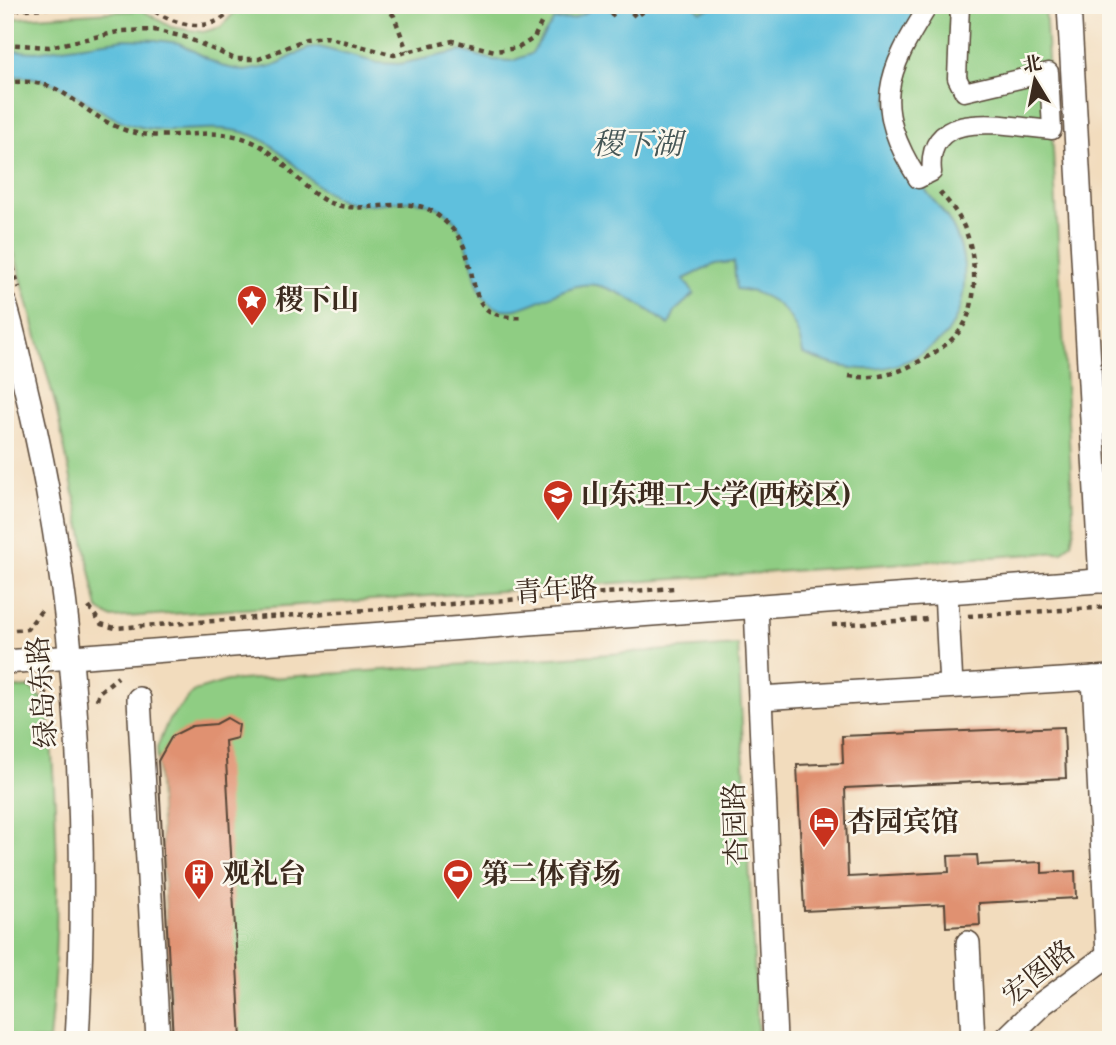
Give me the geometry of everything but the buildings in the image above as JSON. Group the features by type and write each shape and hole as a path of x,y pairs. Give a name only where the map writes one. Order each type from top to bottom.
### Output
{"street":[{"path":"929,5 901,49 887,102 890,125 901,152 918,179 932,172 930,152 941,135 966,122 1052,130 1049,72 964,92 957,78 960,5"},
{"path":"1069,5 1106,581"},
{"name":"绿岛东路","path":"14,302 58,544 71,657 81,827 83,940 77,1040"},
{"name":"青年路","path":"5,662 1106,581"},
{"path":"946,592 951,686"},
{"name":"杏园路","path":"756,606 775,1040"},
{"path":"760,698 1102,677 1109,954"},
{"path":"139,699 158,1040"},
{"path":"968,943 973,1040"},
{"name":"宏图路","path":"1005,1040 1043,1003 1109,954"}],"path":[{"path":"5,10 100,5"},
{"path":"147,5 163,19 208,25 230,13 236,5"},
{"path":"385,5 394,16 407,51"},
{"path":"604,5 612,15 624,5 636,17 652,5"},
{"path":"5,44 49,47 123,31 154,30 185,37 235,59 259,59 306,39 326,37 394,55 453,41 495,51 518,48 534,38 543,19"},
{"path":"5,83 42,82 66,93 123,130 153,137 226,133 256,143 323,200 347,209 406,205 430,209 448,223 463,246 473,293 485,309 503,318 523,317"},
{"path":"849,376 866,379 901,372 932,355 960,332 970,307 973,278 970,246 961,220 925,175"},
{"path":"5,238 14,302"},
{"path":"88,599 90,612 101,624 115,628 682,587"},
{"path":"825,626 1111,607"},
{"path":"94,711 99,692 116,677 127,676"}],"green space":[{"path":"241,5 1045,5 1074,530 1071,543 1062,552 112,618 98,609 56,407 5,219 5,19 142,10 171,27 203,32 221,27"},
{"name":"第二体育场","path":"738,645 758,1040 173,1040 157,748 168,721 194,691 227,681"},
{"path":"29,687 48,704 57,872 53,998 49,1040 5,1040 5,689"}],"water":[{"name":"稷下湖","path":"599,5 694,5 700,11 720,5 929,5 887,102 917,176 951,224 961,251 964,265 963,295 954,323 946,335 905,362 876,369 847,367 818,360 803,354 796,328 782,308 763,295 736,289 734,262 715,264 684,279 694,294 675,311 669,325 623,295 595,285 581,285 526,306 501,309 483,297 462,232 454,220 431,204 405,201 354,204 341,200 317,185 276,149 252,135 224,129 169,130 141,127 122,121 45,81 27,77 5,77 5,50 35,52 125,39 179,43 221,66 244,71 273,66 307,49 319,47 378,63 399,64 462,51 493,60 512,61 531,54 554,20 573,19"}],"place":[{"name":"稷下山","path":"252,327"},
{"name":"山东理工大学(西校区)","path":"558,522"},
{"name":"杏园宾馆","path":"824,849"},
{"name":"观礼台","path":"199,901"},
{"name":"第二体育场","path":"458,901"}]}
